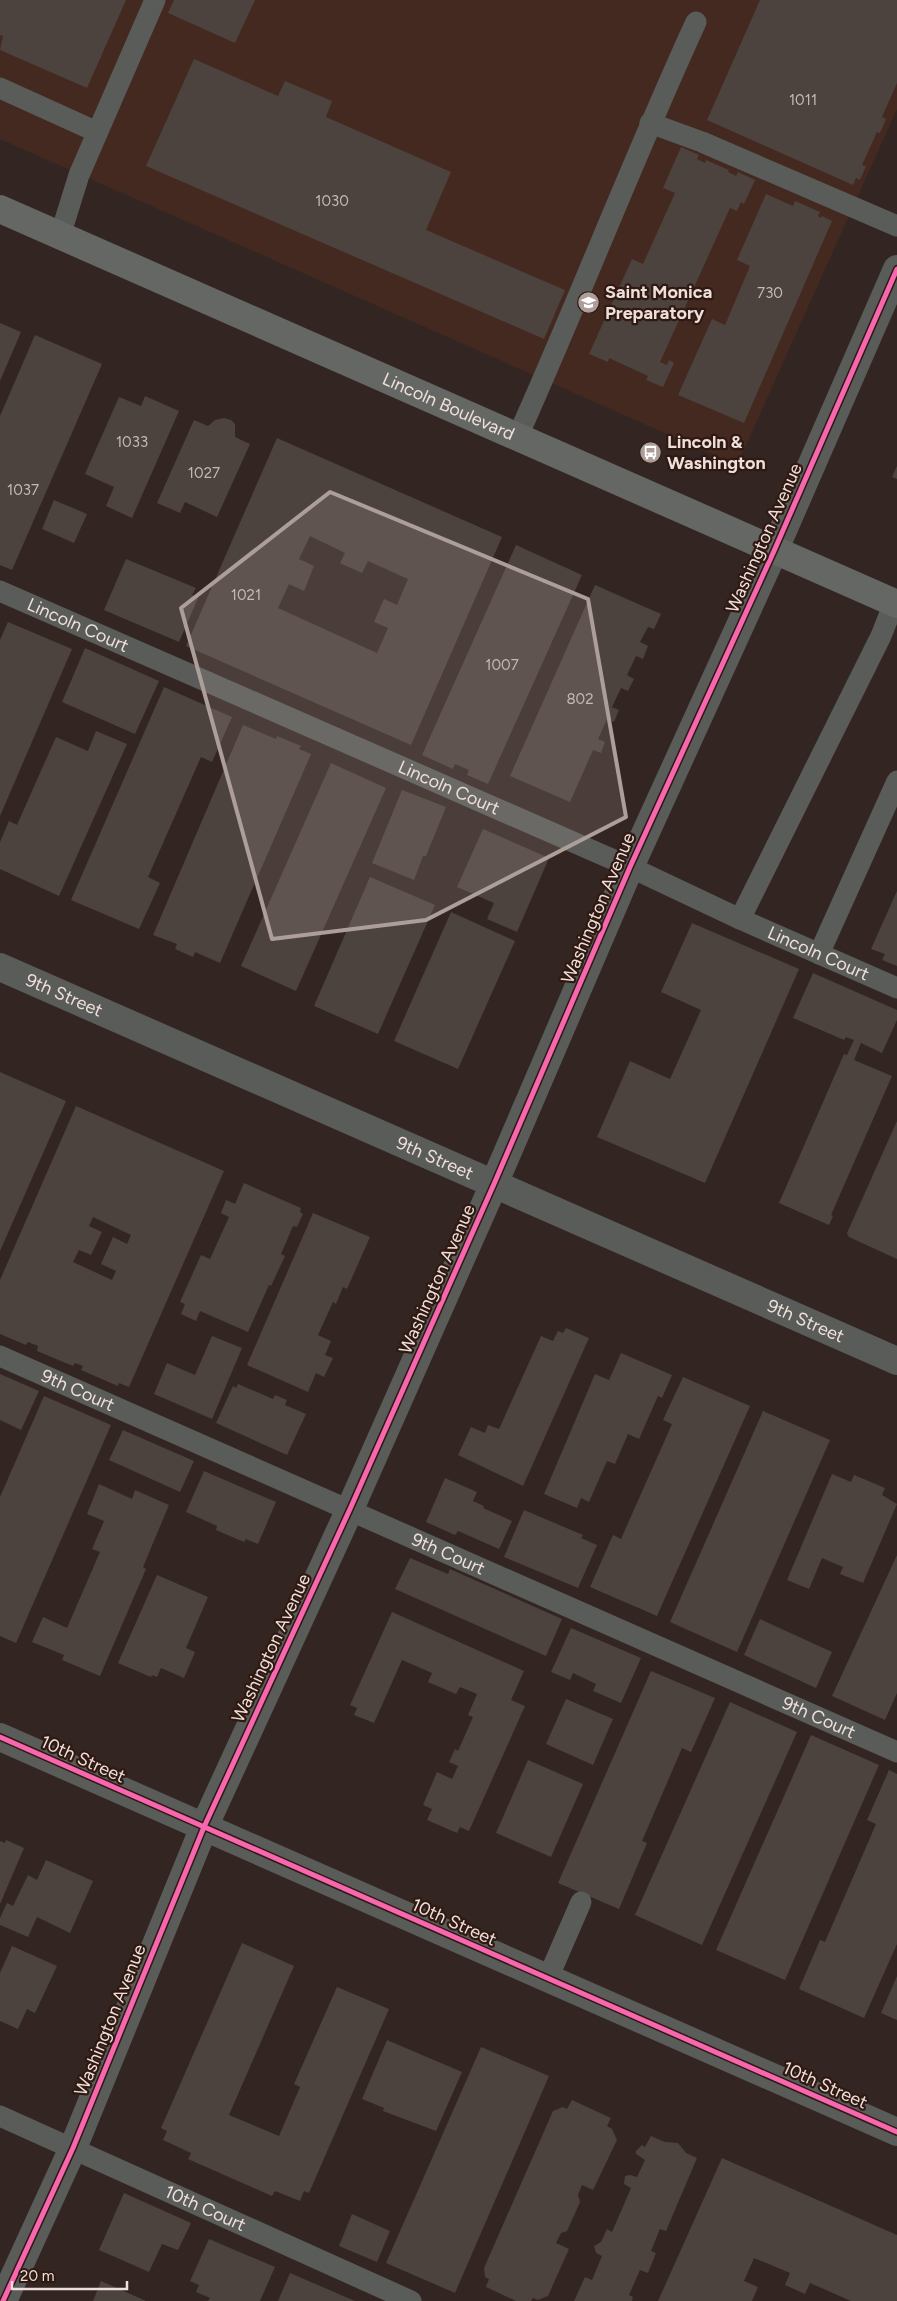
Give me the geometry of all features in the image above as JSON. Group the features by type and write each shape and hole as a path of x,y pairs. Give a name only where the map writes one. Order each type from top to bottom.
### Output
{"street":[{"name":"Lincoln Boulevard","path":"0,209 896,604"},
{"name":"Washington Avenue","path":"3,2301 73,2148 204,1827 350,1509 494,1184 630,867 774,551 897,268"},
{"name":"9th Street","path":"0,967 897,1361"},
{"name":"10th Street","path":"0,1737 897,2132"}],"lane":[{"path":"60,236 79,175 155,0"},
{"path":"517,438 562,337 650,123 696,22"},
{"path":"0,88 97,132"},
{"path":"650,123 702,142 897,226"},
{"name":"Lincoln Court","path":"0,591 630,867 740,919 897,988"},
{"path":"740,919 896,604"},
{"path":"818,954 897,781"},
{"name":"9th Court","path":"0,1356 897,1752"},
{"path":"548,1978 581,1902"},
{"name":"10th Court","path":"0,2116 411,2301"}],"highlighted area":[{"path":"330,492 588,599 626,817 426,920 272,939 181,608"}],"shaded area":[{"name":"Saint Monica Preparatory","path":"0,0 897,0 897,109 737,465 0,139"}],"building":[{"path":"0,0 126,0 87,88 0,50 3,36 0,35"},
{"path":"174,0 255,0 235,43 168,13"},
{"path":"760,0 897,0 897,83 882,117 886,119 880,133 877,132 862,165 866,166 860,180 856,178 853,185 707,120"},
{"path":"194,59 278,96 285,81 332,101 326,117 451,172 426,230 565,290 544,339 146,166"},
{"path":"681,147 699,155 697,159 705,163 706,160 729,170 728,172 736,176 738,172 755,180 744,204 741,202 737,211 730,208 660,362 667,365 669,360 674,363 663,387 646,380 648,376 609,358 608,362 589,354 632,259 643,264 675,193 663,188"},
{"path":"766,194 793,206 795,201 820,212 818,216 821,218 822,216 832,221 744,423 678,395 712,319 725,325 750,266 737,260"},
{"path":"0,323 21,332 0,381"},
{"path":"35,335 102,364 12,570 0,565 0,416"},
{"path":"145,396 179,411 132,518 106,506 114,487 85,474 119,397 141,406"},
{"path":"224,418 231,420 235,424 235,437 250,444 217,517 185,502 180,513 157,503 194,420 208,426 215,420"},
{"path":"277,438 502,537 411,745 186,646","holes":["310,536 345,553 340,563 362,573 368,561 408,579 397,605 384,599 374,622 388,628 377,653 278,608 289,584 304,591 314,566 299,559"]},
{"path":"897,466 897,479 892,477"},
{"path":"54,500 87,514 74,543 42,529"},
{"path":"516,545 582,575 488,784 467,775 469,770 455,764 453,769 422,755"},
{"path":"126,559 196,588 192,595 198,598 179,642 104,610"},
{"path":"595,585 661,614 654,629 648,627 640,642 648,646 643,659 636,656 627,675 634,679 628,691 621,688 612,707 619,710 614,722 607,719 598,739 605,742 601,753 593,750 570,802 510,776"},
{"path":"8,622 72,649 0,816 0,640"},
{"path":"85,648 159,681 135,734 62,702"},
{"path":"164,687 232,717 212,762 201,757 148,877 160,883 139,929 71,900"},
{"path":"243,725 276,739 277,736 301,746 299,749 311,754 220,963 195,952 193,957 175,949 177,944 153,935"},
{"path":"96,731 127,744 59,896 0,869 0,842 9,821 17,825 56,737 88,751"},
{"path":"331,763 386,788 296,991 241,966"},
{"path":"402,790 446,807 414,880 372,863"},
{"path":"483,829 549,858 517,932 487,919 494,903 457,887"},
{"path":"370,877 435,905 378,1034 314,1006"},
{"path":"897,891 897,966 882,960 885,954 871,949"},
{"path":"451,912 515,941 458,1069 394,1041"},
{"path":"692,923 799,969 705,1183 597,1137 630,1061 670,1079 701,1010 661,992"},
{"path":"813,973 897,1010 897,1020 882,1053 861,1043 854,1060 892,1076 831,1215 833,1216 829,1225 779,1203 844,1054 847,1055 854,1040 846,1037 844,1040 793,1018"},
{"path":"0,1072 66,1101 0,1251"},
{"path":"76,1106 224,1171 129,1387 119,1383 118,1386 81,1370 83,1366 75,1363 73,1366 37,1351 38,1346 28,1342 26,1345 0,1334 0,1280","holes":["93,1217 131,1235 127,1244 113,1237 101,1264 116,1271 112,1280 73,1262 79,1250 91,1255 102,1232 89,1226"]},
{"path":"897,1121 897,1259 849,1237 847,1233"},
{"path":"244,1183 301,1208 300,1212 303,1214 297,1227 293,1226 281,1254 285,1256 271,1286 269,1285 248,1332 200,1311 196,1321 181,1314 185,1304 180,1302 201,1255 210,1259 229,1217 221,1213 226,1200 235,1204"},
{"path":"313,1213 370,1237 347,1289 343,1287 336,1304 333,1302 318,1335 331,1341 325,1355 333,1358 324,1377 316,1373 308,1392 247,1365"},
{"path":"566,1328 589,1338 523,1486 458,1455 471,1427 485,1433 488,1425 499,1429 541,1336 553,1341 558,1331 563,1333"},
{"path":"212,1336 242,1348 212,1419 154,1394 167,1363 195,1375"},
{"path":"621,1353 672,1375 662,1398 658,1396 639,1439 628,1434 615,1464 607,1461 589,1502 581,1498 577,1508 544,1494 595,1374 609,1380"},
{"path":"0,1374 39,1391 21,1430 0,1420"},
{"path":"683,1377 750,1406 657,1616 590,1587 613,1535 621,1539 672,1424 663,1420"},
{"path":"238,1384 273,1399 275,1395 287,1400 285,1405 306,1414 287,1455 216,1423 233,1386 236,1388"},
{"path":"44,1396 111,1425 16,1643 0,1636 0,1497"},
{"path":"763,1411 830,1440 737,1652 670,1622"},
{"path":"123,1430 194,1461 180,1492 109,1460"},
{"path":"204,1471 276,1502 258,1544 246,1539 244,1542 216,1530 217,1526 186,1512"},
{"path":"832,1474 851,1482 854,1475 885,1488 882,1495 897,1504 863,1583 840,1574 843,1567 822,1558 809,1589 787,1580"},
{"path":"445,1478 477,1492 473,1501 484,1506 483,1508 512,1521 499,1549 458,1531 455,1535 426,1522"},
{"path":"99,1484 132,1499 135,1490 169,1505 143,1567 146,1569 100,1676 62,1660 64,1655 32,1642 43,1617 67,1628 100,1552 92,1549 104,1521 87,1514"},
{"path":"524,1510 583,1535 581,1538 597,1545 578,1588 504,1557"},
{"path":"897,1555 897,1693 885,1720 832,1696"},
{"path":"410,1558 448,1574 450,1569 562,1619 546,1656 395,1589"},
{"path":"157,1575 208,1597 186,1648 195,1652 184,1678 161,1668 157,1677 152,1675 151,1677 118,1663"},
{"path":"392,1612 524,1671 511,1700 525,1706 469,1831 460,1827 457,1833 427,1820 432,1809 423,1805 437,1772 452,1779 458,1766 449,1762 455,1749 458,1751 473,1717 468,1715 477,1694 460,1687 456,1694 428,1682 432,1673 402,1660 374,1723 354,1715 357,1708 350,1705"},
{"path":"760,1619 832,1652 816,1688 744,1655"},
{"path":"571,1628 641,1658 621,1703 593,1691 596,1684 573,1673 570,1680 551,1672"},
{"path":"651,1671 715,1698 691,1752 682,1748 642,1841 647,1843 619,1909 558,1883"},
{"path":"566,1699 613,1719 593,1765 546,1744"},
{"path":"730,1702 797,1732 702,1945 635,1915"},
{"path":"811,1735 879,1765 785,1980 716,1950"},
{"path":"528,1760 583,1784 551,1857 496,1833"},
{"path":"889,1770 897,1774 897,1944 864,2018 799,1989 820,1940 825,1942 876,1824 867,1820"},
{"path":"6,1840 24,1848 0,1904 0,1841 5,1843"},
{"path":"46,1860 93,1881 70,1933 37,1917 28,1937 0,1925 0,1918 7,1903 13,1906 28,1875 37,1880"},
{"path":"242,1943 294,1966 229,2115 279,2136 300,2087 294,2084 337,1987 389,2009 309,2193 304,2191 300,2201 275,2191 272,2196 188,2159 191,2153 163,2140 167,2131 161,2128"},
{"path":"12,1946 57,1966 35,2013 27,2009 18,2029 0,2021 0,1973"},
{"path":"897,1976 897,2020 881,2013"},
{"path":"387,2040 462,2072 436,2131 383,2111 384,2108 362,2099"},
{"path":"481,2047 549,2076 455,2293 386,2263"},
{"path":"572,2100 611,2118 607,2126 612,2129 617,2140 593,2190 582,2185 578,2195 580,2202 567,2231 561,2233 556,2243 569,2249 548,2296 538,2300 533,2298 531,2301 516,2301 486,2287 489,2279 485,2277 484,2268 553,2111 563,2107 567,2109"},
{"path":"651,2136 665,2142 678,2143 686,2153 697,2158 666,2231 660,2229 651,2251 656,2253 648,2273 640,2270 629,2295 633,2297 632,2301 574,2301 585,2277 592,2280 602,2256 596,2253 594,2246 601,2242 607,2229 612,2232 631,2188 624,2184 625,2176 637,2177 645,2160 636,2154 636,2151 642,2145 645,2147"},
{"path":"722,2158 897,2235 897,2301 851,2301 810,2283 805,2294 785,2285 790,2273 754,2258 744,2281 758,2287 752,2301 658,2301"},
{"path":"124,2193 191,2223 178,2250 162,2244 149,2272 99,2250"},
{"path":"352,2214 390,2231 377,2262 339,2246"},
{"path":"209,2239 275,2267 260,2301 208,2301 210,2298 196,2292 199,2285 190,2281"},
{"path":"290,2273 355,2301 278,2301"},
{"path":"101,2281 146,2301 93,2301"}],"cycle path":[{"path":"3,2301 73,2148 204,1827 350,1509 494,1184 630,867 774,551 897,269"},
{"path":"0,1737 897,2132"}],"place":[{"name":"Saint Monica Preparatory","path":"589,302"},
{"name":"Lincoln & Washington","path":"651,452"}]}
